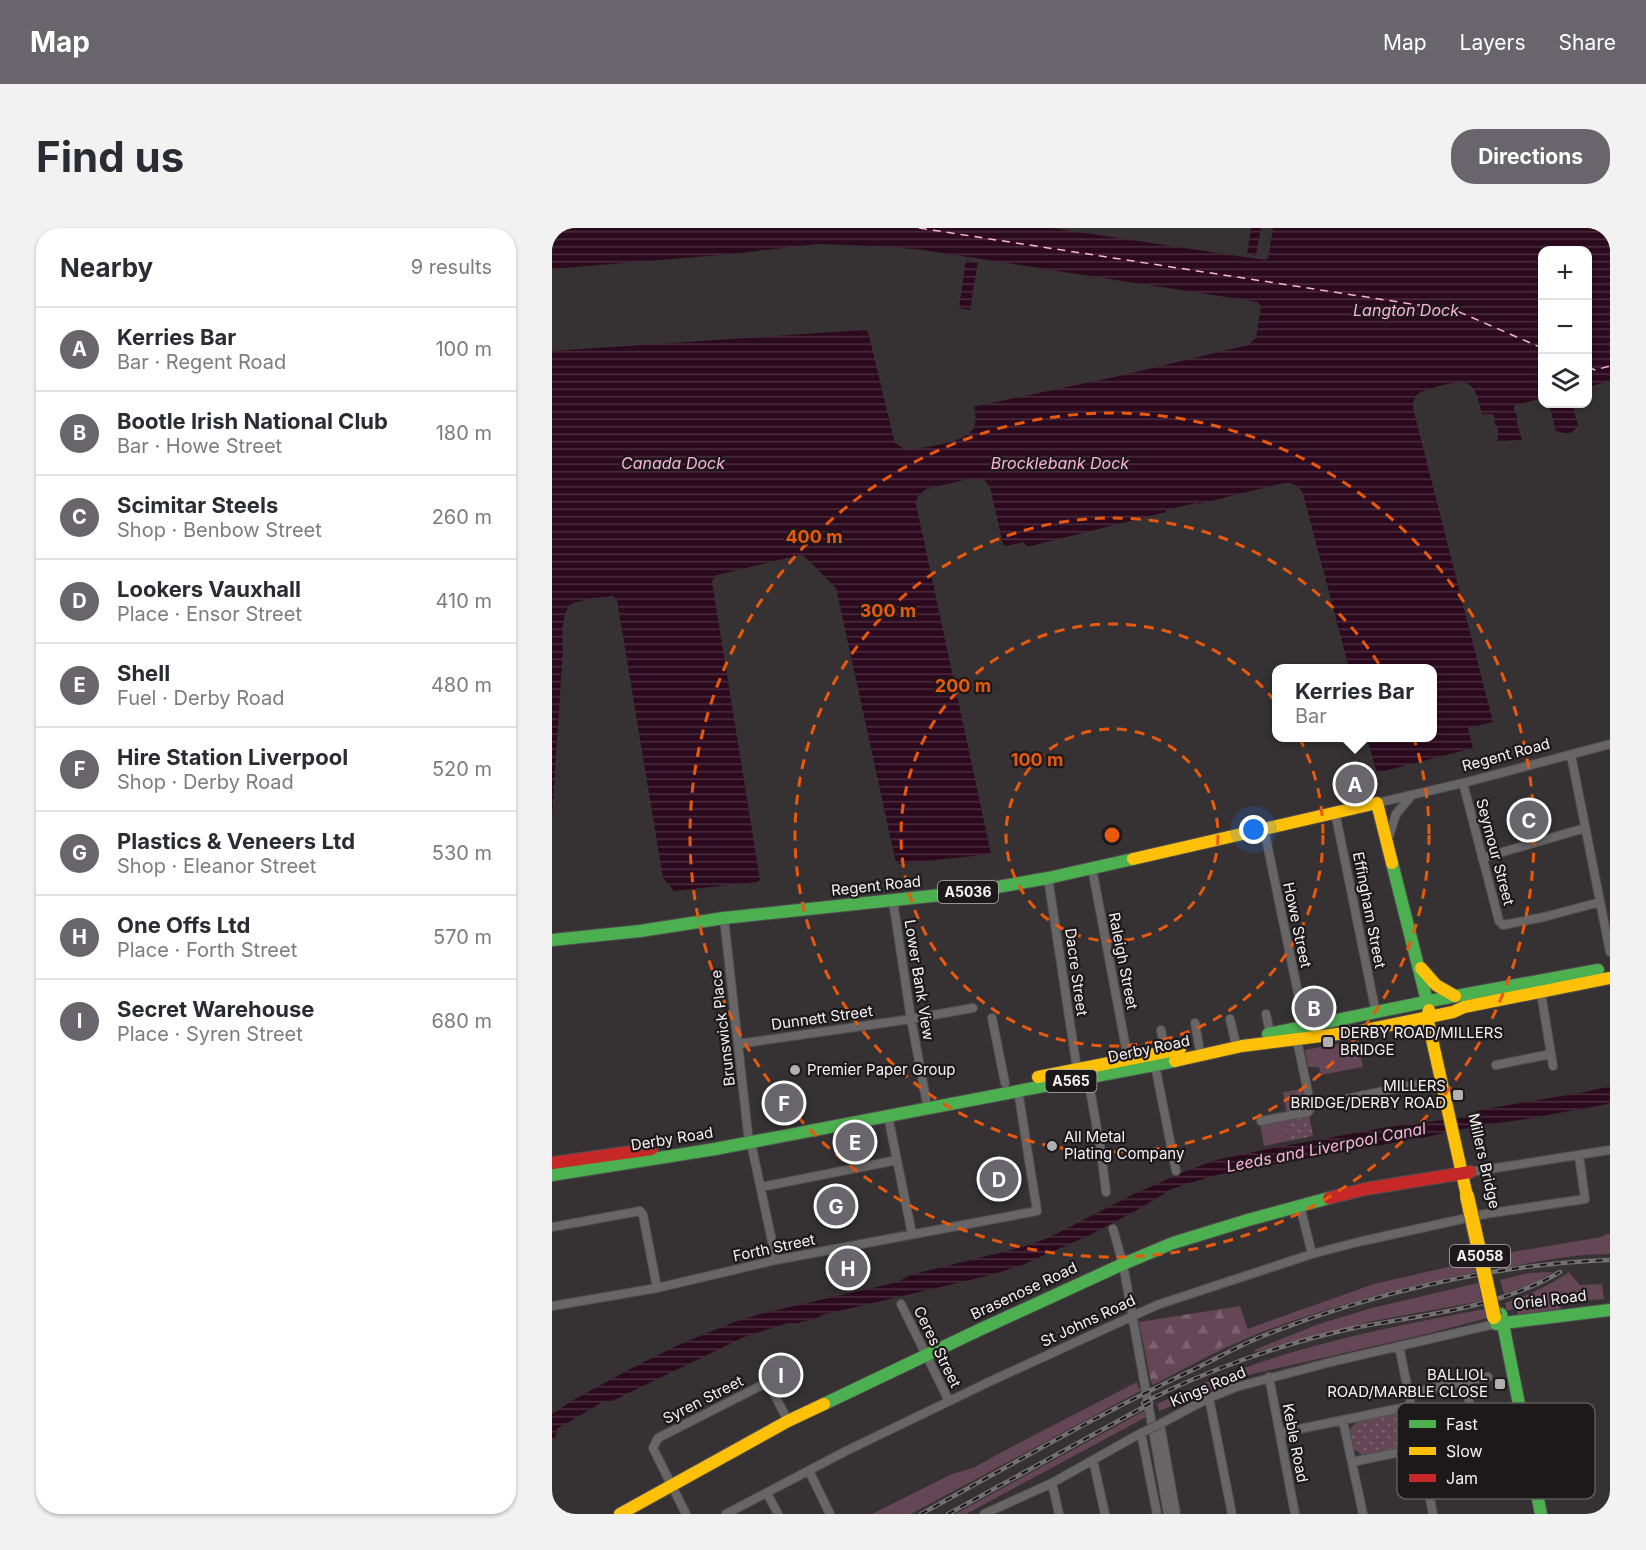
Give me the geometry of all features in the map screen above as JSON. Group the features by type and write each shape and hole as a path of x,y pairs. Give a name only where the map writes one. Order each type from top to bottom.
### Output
{"main road":[{"name":"Regent Road","path":"552,940 640,931 723,918 969,892 1048,878 1377,803"},
{"name":"Millers Bridge","path":"1377,803 1430,1011 1498,1319"},
{"path":"1418,964 1428,979 1455,996"},
{"name":"Derby Road","path":"749,1138 926,1099 1082,1074 1155,1065 1242,1046 1361,1031 1430,1011 1455,996 1610,968"},
{"name":"Derby Road","path":"1082,1074 1128,1059 1376,1013 1464,1007 1610,978"},
{"name":"Derby Road","path":"553,1172 888,1116 1011,1087"},
{"name":"Brasenose Road","path":"620,1514 788,1421 979,1330 1173,1243 1365,1189 1465,1168"},
{"name":"Oriel Road","path":"1498,1319 1610,1310"},
{"name":"A5058","path":"1498,1319 1509,1403"},
{"name":"A5058","path":"1498,1319 1518,1403"},
{"name":"A5058","path":"1529,1499 1532,1514"},
{"name":"A5058","path":"1538,1499 1541,1514"}],"street":[{"name":"Regent Road","path":"1377,803 1610,744"},
{"path":"1570,755 1610,951"},
{"name":"Seymour Street","path":"1462,783 1499,921 1503,925 1600,902"},
{"path":"1387,841 1396,814 1411,795"},
{"name":"Effingham Street","path":"1335,812 1376,1013"},
{"path":"1482,858 1585,828"},
{"name":"Howe Street","path":"1264,829 1305,1027"},
{"name":"Raleigh Street","path":"1092,868 1128,1059"},
{"name":"Dacre Street","path":"1048,878 1082,1074 1104,1171 1106,1192"},
{"name":"Lower Bank View","path":"893,901 910,1019 926,1099"},
{"name":"Brunswick Place","path":"723,918 749,1138 776,1260"},
{"path":"1540,993 1553,1066"},
{"name":"Dunnett Street","path":"738,1044 973,1008"},
{"path":"1266,1014 1270,1033"},
{"path":"992,1018 1011,1087"},
{"path":"1230,1019 1235,1040"},
{"path":"1195,1023 1199,1046"},
{"path":"1161,1030 1165,1052"},
{"path":"1297,1040 1310,1074 1310,1102 1318,1105 1427,1082"},
{"path":"1496,1065 1551,1054"},
{"path":"1155,1065 1176,1171"},
{"name":"Forth Street","path":"553,1302 657,1288 776,1260 1037,1211 1011,1087"},
{"path":"1261,1121 1308,1112 1314,1103"},
{"path":"888,1116 912,1234"},
{"path":"1465,1168 1610,1150"},
{"name":"St Johns Road","path":"726,1514 846,1451 949,1401 1132,1316 1177,1298 1312,1254 1485,1214 1585,1199 1579,1155"},
{"path":"761,1186 897,1160"},
{"path":"1300,1206 1312,1254"},
{"path":"552,1227 640,1211 643,1215 657,1288"},
{"path":"1113,1228 1123,1264 1168,1514"},
{"name":"Ceres Street","path":"901,1304 949,1401"},
{"name":"Kings Road","path":"984,1514 1052,1483 1209,1398 1236,1387 1498,1319"},
{"path":"1399,1346 1410,1403"},
{"name":"Keble Road","path":"1269,1377 1295,1514"},
{"path":"1408,1393 1488,1377"},
{"name":"Syren Street","path":"671,1486 653,1448 658,1438 768,1382 788,1421"},
{"path":"1465,1382 1470,1403"},
{"path":"1209,1398 1232,1514"},
{"path":"1280,1433 1397,1409"},
{"path":"1343,1421 1363,1514"},
{"path":"1160,1424 1176,1514"},
{"path":"1142,1433 1157,1514"},
{"path":"1352,1462 1397,1453"},
{"path":"1093,1460 1105,1514"},
{"path":"809,1471 830,1514"},
{"path":"1052,1483 1059,1514"},
{"path":"671,1486 686,1514"},
{"path":"767,1493 778,1514"},
{"path":"1430,1499 1433,1514"}],"green space":[{"path":"1358,1040 1363,1067 1321,1075 1319,1067 1308,1067 1305,1050"},
{"path":"1303,1089 1307,1111 1287,1115 1283,1092"},
{"path":"1309,1115 1313,1136 1289,1141 1284,1120"},
{"path":"1284,1120 1289,1141 1264,1146 1260,1124"},
{"path":"1610,1234 1610,1254 1568,1257 1498,1269 1496,1255 1601,1237"},
{"path":"1474,1261 1476,1272 1374,1296 1298,1319 1242,1340 1153,1385 1151,1382 1249,1332 1247,1329 1374,1284"},
{"path":"1553,1272 1534,1283 1504,1294 1500,1280 1529,1273"},
{"path":"1569,1272 1580,1285 1602,1284 1604,1299 1560,1303 1561,1309 1518,1315 1517,1308 1507,1311 1505,1303 1538,1290"},
{"path":"1478,1283 1482,1301 1373,1321 1255,1352 1254,1350 1319,1324 1372,1308"},
{"path":"1240,1306 1249,1333 1151,1382 1139,1322"},
{"path":"1485,1309 1487,1318 1252,1374 1159,1411 1157,1404 1196,1386 1276,1357 1359,1335"},
{"path":"1137,1382 1138,1387 1142,1390 911,1514 872,1514 952,1474 973,1468"},
{"path":"1146,1410 1146,1417 966,1514 955,1514"},
{"path":"1397,1411 1397,1449 1363,1456 1354,1449 1350,1429 1356,1420"}],"water":[{"path":"552,228 1052,228 1265,260 1268,258 1273,228 1610,228 1610,381 1592,386 1592,246 1538,246 1538,399 1514,406 1522,440 1498,441 1498,428 1494,415 1482,414 1476,393 1465,382 1421,392 1414,402 1413,408 1493,722 1468,728 1473,748 1377,773 1368,742 1437,742 1437,664 1348,664 1303,494 1293,484 1284,483 1166,510 1166,512 1027,547 1024,542 1003,545 990,487 983,479 973,478 926,489 918,496 916,504 991,854 896,863 836,588 805,557 800,555 717,575 712,581 760,880 674,891 663,878 617,600 613,596 583,599 583,601 573,603 566,611 564,618 552,818 552,351 864,330 868,332 895,443 906,450 912,450 964,437 974,427 976,420 974,407 977,406 1119,376 1248,345 1256,338 1261,306 1257,302 1245,300 916,249 818,244 733,254 552,269"},
{"path":"1251,228 1261,228 1256,256 1247,254"},
{"path":"966,260 978,262 970,310 959,308"},
{"path":"1550,408 1573,408 1578,425 1574,431 1566,433 1556,431"},
{"name":"Leeds and Liverpool Canal","path":"1610,1086 1610,1103 1608,1104 1221,1174 1186,1184 1170,1190 1088,1236 1022,1265 991,1275 822,1315 798,1323 788,1323 744,1337 608,1403 606,1400 557,1429 555,1438 552,1438 552,1414 575,1399 676,1346 760,1314 898,1282 910,1275 1023,1247 1048,1238 1134,1194 1216,1160 1388,1127 1466,1117 1480,1110"}],"ferry route":[{"path":"919,228 1457,311 1538,346"},
{"path":"1592,369 1610,366"}],"railway":[{"path":"921,1514 1059,1438 1252,1340 1344,1307 1432,1284 1522,1268 1610,1260"},
{"path":"1143,1403 1193,1379 1300,1341 1354,1328 1460,1309 1511,1294 1560,1272"},
{"path":"948,1514 1151,1403"}],"traffic: fast":[{"path":"552,940 640,931 724,918 969,892 1048,878 1133,859"},
{"path":"1392,863 1427,1001"},
{"path":"1268,1034 1598,970"},
{"path":"552,1175 715,1149 1175,1061"},
{"path":"824,1404 979,1330 1173,1243 1329,1198"},
{"path":"1496,1324 1610,1310"},
{"path":"1501,1314 1519,1403"},
{"path":"1538,1499 1541,1514"}],"traffic: slow":[{"path":"1133,859 1377,803 1392,863"},
{"path":"1421,968 1436,985 1455,996"},
{"path":"1175,1061 1242,1046 1361,1031 1453,1012 1464,1007 1610,978"},
{"path":"1429,1010 1427,1017 1467,1196"},
{"path":"1038,1077 1180,1049"},
{"path":"1467,1196 1494,1317"},
{"path":"620,1514 788,1421 824,1404"}],"traffic: jam":[{"path":"552,1163 652,1149"},
{"path":"1329,1198 1365,1189 1470,1172"}],"place":[{"name":"Kerries Bar","path":"1355,784"},
{"name":"Scimitar Steels","path":"1529,820"},
{"name":"Bootle Irish National Club","path":"1314,1008"},
{"name":"DERBY ROAD/MILLERS BRIDGE","path":"1328,1042"},
{"name":"Premier Paper Group","path":"795,1070"},
{"name":"MILLERS BRIDGE/DERBY ROAD","path":"1458,1095"},
{"name":"Hire Station Liverpool","path":"784,1103"},
{"name":"Shell","path":"855,1142"},
{"name":"All Metal Plating Company","path":"1052,1146"},
{"name":"Lookers Vauxhall","path":"999,1179"},
{"name":"Plastics & Veneers Ltd","path":"836,1206"},
{"name":"One Offs Ltd","path":"848,1268"},
{"name":"Secret Warehouse","path":"781,1375"},
{"name":"BALLIOL ROAD/MARBLE CLOSE","path":"1500,1384"}],"water label":[{"name":"Langton Dock","path":"1406,310"},
{"name":"Canada Dock","path":"673,463"},
{"name":"Brocklebank Dock","path":"1060,463"}]}
